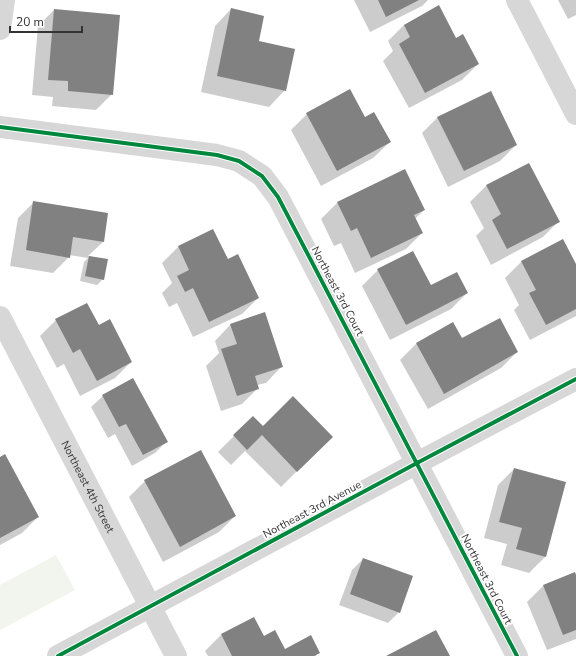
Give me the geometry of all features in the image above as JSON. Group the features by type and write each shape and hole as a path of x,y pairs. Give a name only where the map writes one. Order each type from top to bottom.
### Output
{"street":[{"path":"0,29 4,0"},
{"path":"516,0 576,114"},
{"name":"Northeast 3rd Court","path":"0,127 217,155 239,162 262,176 278,197 517,656"},
{"name":"Northeast 4th Street","path":"0,317 176,656"},
{"name":"Northeast 3rd Avenue","path":"58,656 576,378"}],"shaded area":[{"path":"56,555 75,590 0,630 0,585"}],"building":[{"path":"378,0 419,0 386,17"},
{"path":"439,5 456,38 463,34 479,64 425,93 399,44 410,37 404,25"},
{"path":"231,8 264,16 259,41 295,49 286,91 217,76"},
{"path":"54,9 120,15 113,95 68,91 68,81 48,80"},
{"path":"350,89 365,117 374,112 391,142 337,171 306,113"},
{"path":"491,91 517,145 464,171 437,117"},
{"path":"529,163 560,222 507,249 492,220 501,214 486,185"},
{"path":"405,169 425,210 414,215 423,233 371,258 357,228 351,231 337,202"},
{"path":"33,201 108,213 104,242 73,237 70,258 26,250"},
{"path":"213,229 228,259 238,254 259,298 209,322 193,288 185,292 177,276 189,270 178,246"},
{"path":"563,239 576,264 576,309 546,325 529,293 536,290 521,261"},
{"path":"413,251 431,285 457,272 468,293 406,325 377,269"},
{"path":"89,256 108,259 104,280 85,276"},
{"path":"87,303 99,325 110,319 132,362 97,381 80,349 73,353 55,319"},
{"path":"265,312 283,367 255,376 259,389 237,396 221,349 237,344 230,324"},
{"path":"500,318 518,352 444,394 416,343 453,322 462,338"},
{"path":"133,378 168,442 143,455 126,424 119,427 102,395"},
{"path":"293,396 333,437 297,472 262,435 247,450 233,435 253,416 263,426"},
{"path":"201,450 236,516 180,547 144,480"},
{"path":"5,454 39,517 0,538 0,457"},
{"path":"514,468 566,482 546,557 516,549 522,528 499,522"},
{"path":"363,558 413,576 400,613 350,594"},
{"path":"575,572 576,630 563,635 543,585"},
{"path":"254,617 264,636 275,630 285,649 311,635 320,653 314,656 232,656 221,634"},
{"path":"436,630 450,656 386,656"}],"cycle path":[{"path":"0,127 217,155 239,161 262,176 278,197 517,656"},
{"path":"58,656 576,379"}]}
